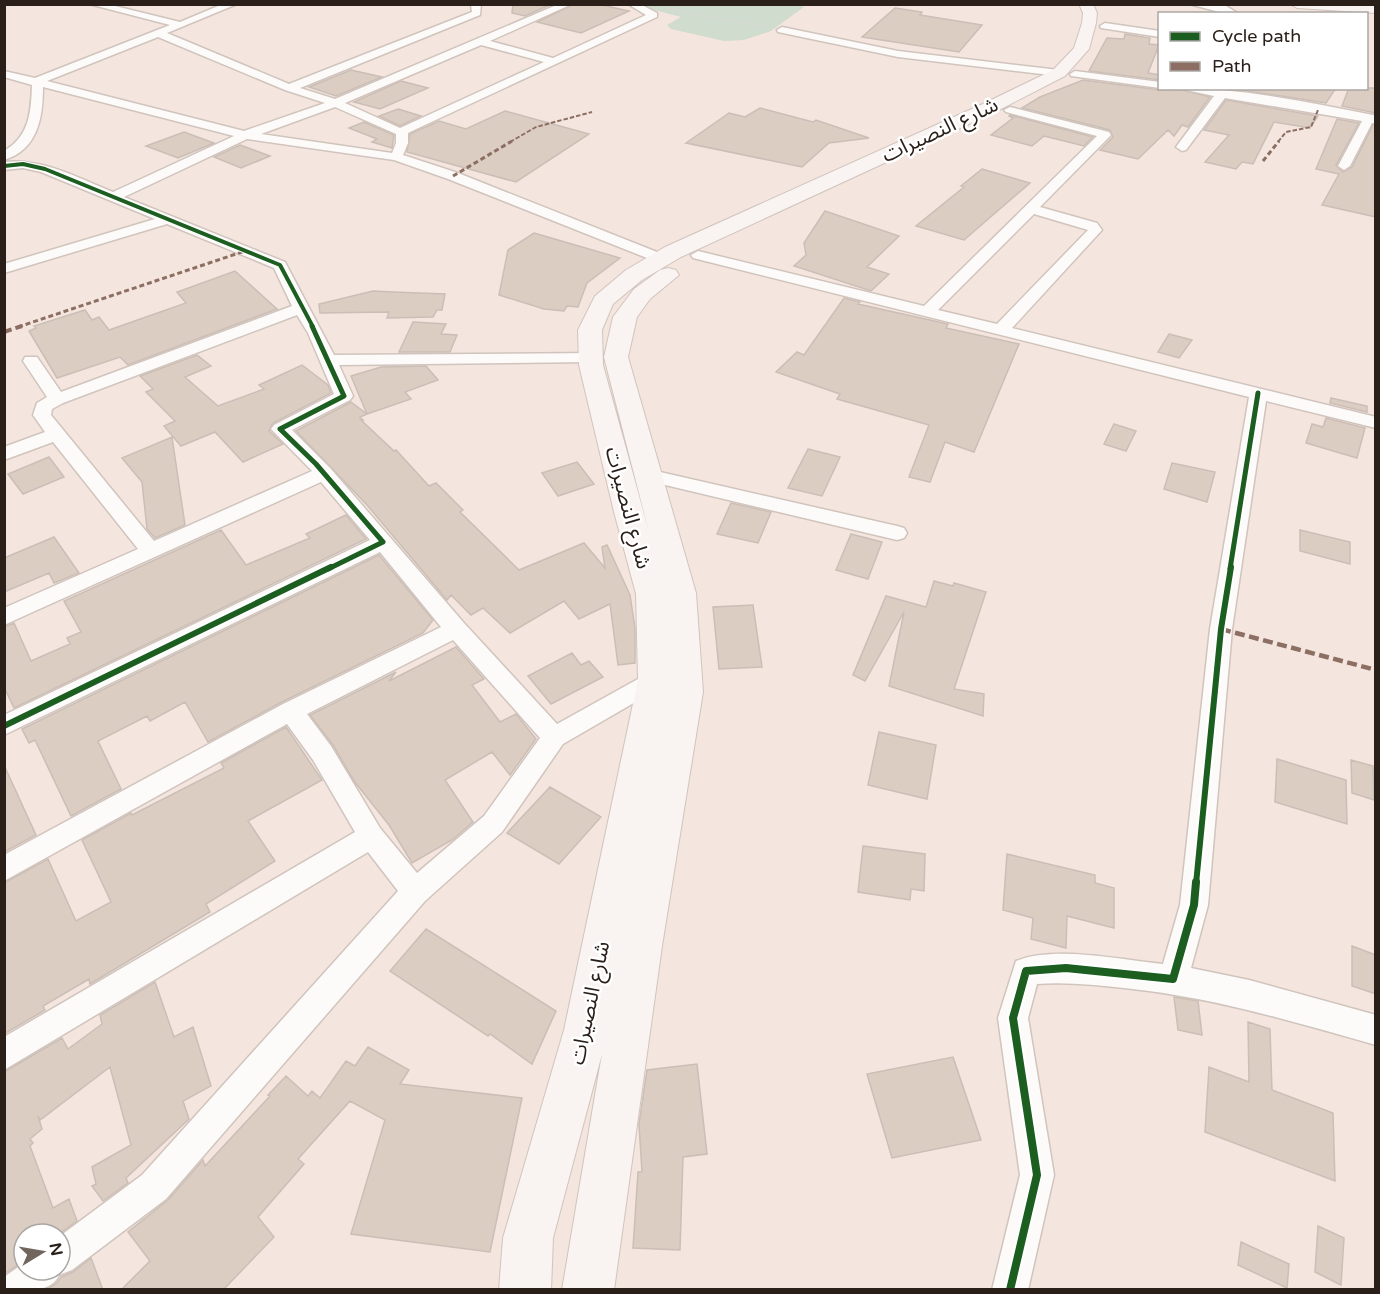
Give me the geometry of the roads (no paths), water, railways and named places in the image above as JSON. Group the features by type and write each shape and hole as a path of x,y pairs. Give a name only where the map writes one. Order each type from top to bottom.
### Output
{"main road":[{"path":"1297,4 1376,9"},
{"name":"شارع النصيرات","path":"525,1290 528,1238 586,1030 655,680 652,594 628,512 590,357 590,330 603,302 634,275 688,244 1067,74 1091,58 1090,10"},
{"name":"شارع النصيرات","path":"588,1290 641,946 686,692 680,593 616,357 625,317 642,294 698,255 737,235 922,154 1010,111 1056,88 1067,74"}],"street":[{"path":"93,4 182,25"},
{"path":"38,81 233,4"},
{"path":"289,88 477,13 476,4"},
{"path":"113,197 245,135 336,103 568,4"},
{"path":"160,34 289,88 336,103 386,127 402,132 654,15 632,4"},
{"path":"1193,4 1226,9 1231,12"},
{"path":"1090,10 1158,33"},
{"path":"782,30 898,54 1158,85"},
{"path":"479,41 554,62"},
{"path":"4,74 245,135 396,157 453,176 662,259"},
{"path":"4,156 14,152 31,136 37,117 38,81"},
{"path":"1192,90 1280,102 1372,119 1344,166"},
{"path":"1182,147 1221,95"},
{"path":"928,311 1105,135 1010,111"},
{"path":"396,157 402,143 402,132"},
{"path":"4,166 23,164 45,169 165,220 280,265 316,333 344,396 280,429 324,473 456,629 554,737"},
{"path":"1002,329 1095,230 1092,226 1033,208"},
{"path":"4,269 165,220"},
{"path":"698,255 1376,423"},
{"path":"151,551 56,434 42,415 43,407 57,399 301,308"},
{"path":"327,360 590,357"},
{"path":"31,361 57,399"},
{"path":"1173,979 1194,905 1221,630 1258,393"},
{"path":"4,453 56,434"},
{"path":"4,616 324,473"},
{"path":"647,475 897,533"},
{"path":"4,726 383,542"},
{"path":"4,869 291,711 456,629"},
{"path":"72,1249 154,1187 415,892 493,824 554,737 655,680"},
{"path":"291,711 322,753 371,836 415,892"},
{"path":"4,1055 371,836"},
{"path":"1010,1290 1037,1175 1013,1018 1026,971 1066,968 1173,979 1249,994 1376,1030"}]}
